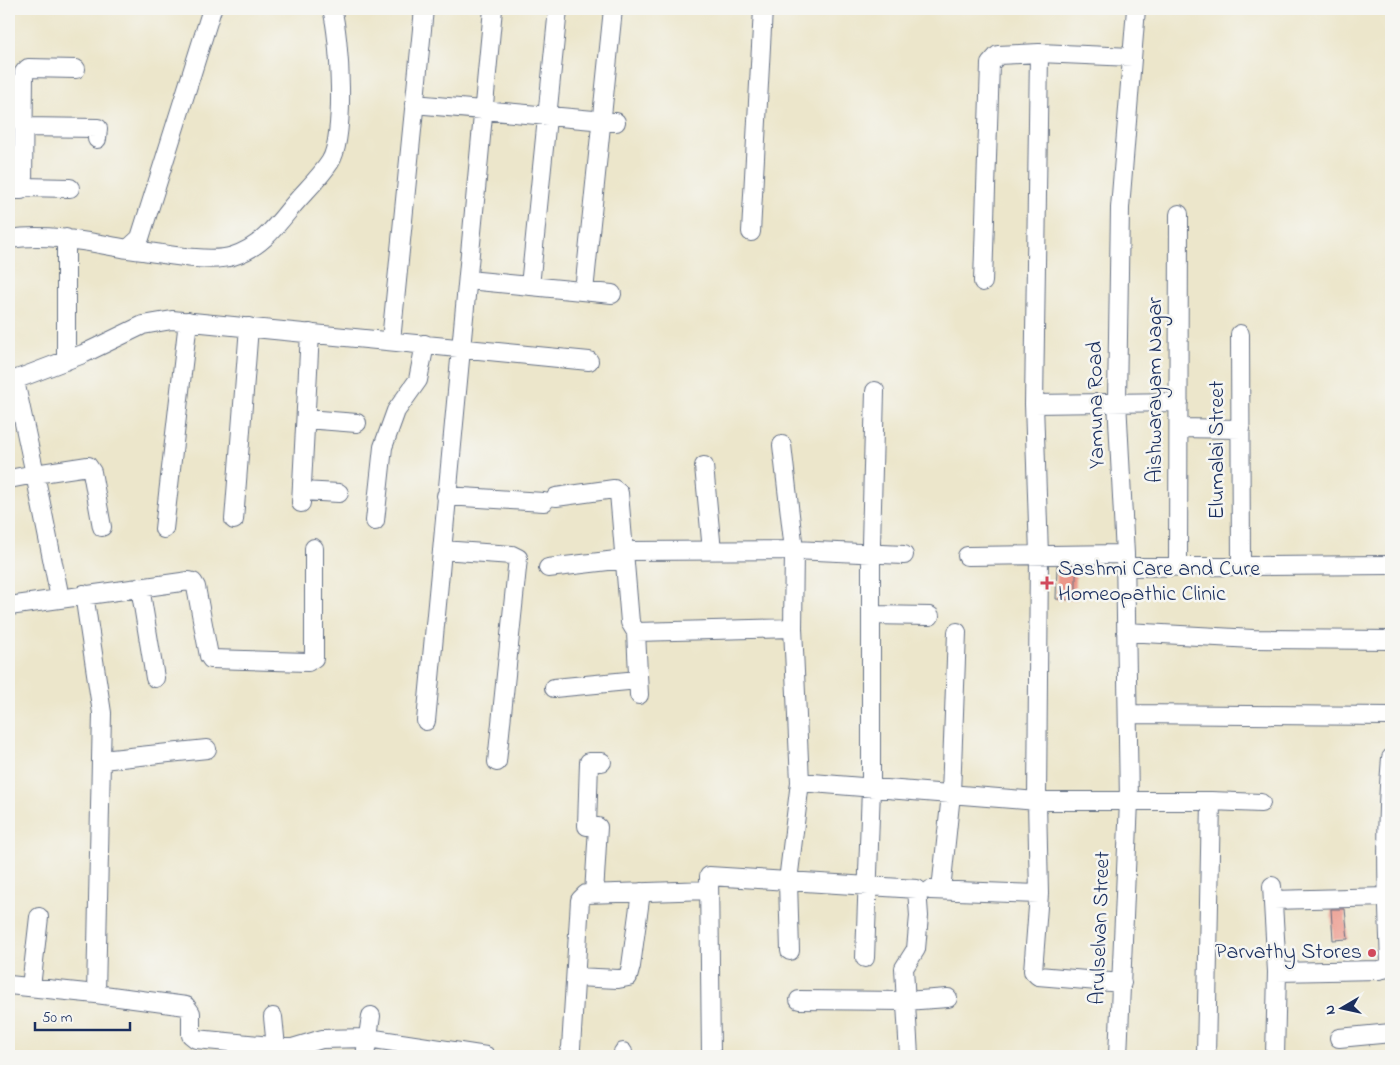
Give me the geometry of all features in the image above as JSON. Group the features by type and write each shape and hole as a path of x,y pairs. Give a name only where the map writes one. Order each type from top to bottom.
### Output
{"street":[{"path":"128,249 140,238 212,9"},
{"path":"9,239 29,236 66,238 128,249 195,257 232,257 255,247 276,227 330,162 336,148 339,113 338,42 332,9"},
{"path":"391,341 424,9"},
{"path":"426,721 460,348 494,9"},
{"path":"530,286 558,9"},
{"path":"584,291 609,121 613,9"},
{"path":"751,232 763,9"},
{"name":"Yamuna Road","path":"1130,801 1125,560 1117,402 1120,208 1136,9"},
{"path":"1039,53 1034,404 1039,555 1037,801 1039,894 1034,974 1051,978 1122,983"},
{"path":"983,282 990,64 998,55 1039,53 1132,57"},
{"path":"70,188 16,189 23,127 24,72 28,68 76,69"},
{"path":"414,104 609,121"},
{"path":"23,127 98,128 97,139"},
{"name":"Aishwarayam Nagar","path":"1178,567 1179,214"},
{"path":"66,238 66,361"},
{"path":"468,280 612,294"},
{"path":"60,598 36,474 12,382 66,361 142,325 172,320 589,361"},
{"path":"164,530 188,321"},
{"path":"234,520 249,327"},
{"path":"310,333 302,497 339,493"},
{"name":"Elumalai Street","path":"1240,334 1241,565"},
{"path":"374,521 383,447 396,411 418,380 424,344"},
{"path":"865,958 871,788 871,554 875,391"},
{"path":"1034,404 1179,402"},
{"path":"306,420 357,423"},
{"path":"1179,428 1241,429"},
{"path":"782,445 794,550 793,628 800,782 788,881 790,951"},
{"path":"9,479 88,466 92,472 102,527"},
{"path":"704,466 712,551"},
{"path":"446,496 550,500 617,490 620,498 630,622 636,632 639,687 554,688"},
{"path":"9,606 84,594 193,582 211,659 312,662 314,658 314,548"},
{"path":"442,550 512,555 518,558 497,762"},
{"path":"548,568 625,555 712,551 794,550 904,555"},
{"path":"967,556 1039,555 1125,560 1178,567 1391,565"},
{"path":"140,588 155,678"},
{"path":"84,594 102,713 96,994"},
{"path":"871,615 930,616"},
{"path":"636,632 793,628"},
{"path":"941,890 951,794 957,632"},
{"path":"1126,632 1253,639 1391,640"},
{"path":"1128,714 1391,716"},
{"path":"102,760 208,749"},
{"path":"1277,972 1379,970 1390,968 1387,896 1391,758"},
{"path":"594,894 598,827 587,826 589,762 602,762"},
{"path":"800,782 1037,801 1261,802"},
{"name":"Arulselvan Street","path":"1118,1056 1130,801"},
{"path":"1206,1056 1210,801"},
{"path":"711,1056 709,876 917,889 1039,894"},
{"path":"909,1056 904,968 916,949 919,916 917,889"},
{"path":"568,1056 571,1048 580,900 586,894 709,890"},
{"path":"576,977 618,979 628,977 641,892"},
{"path":"1275,1056 1277,972 1272,893 1387,896"},
{"path":"31,988 39,917"},
{"path":"9,985 186,1006 191,1013 193,1038 229,1050 276,1047 292,1048 322,1039 368,1038 454,1055 486,1056"},
{"path":"800,1000 905,1001 948,998"},
{"path":"365,1056 371,1016"},
{"path":"273,1017 276,1047"},
{"path":"1339,1038 1391,1034"}],"building":[{"path":"1057,565 1076,565 1076,600 1056,599"},
{"path":"1331,909 1345,909 1348,939 1333,940"}],"place":[{"name":"Sashmi Care and Cure Homeopathic Clinic","path":"1047,583"},
{"name":"Parvathy Stores","path":"1372,953"}]}
